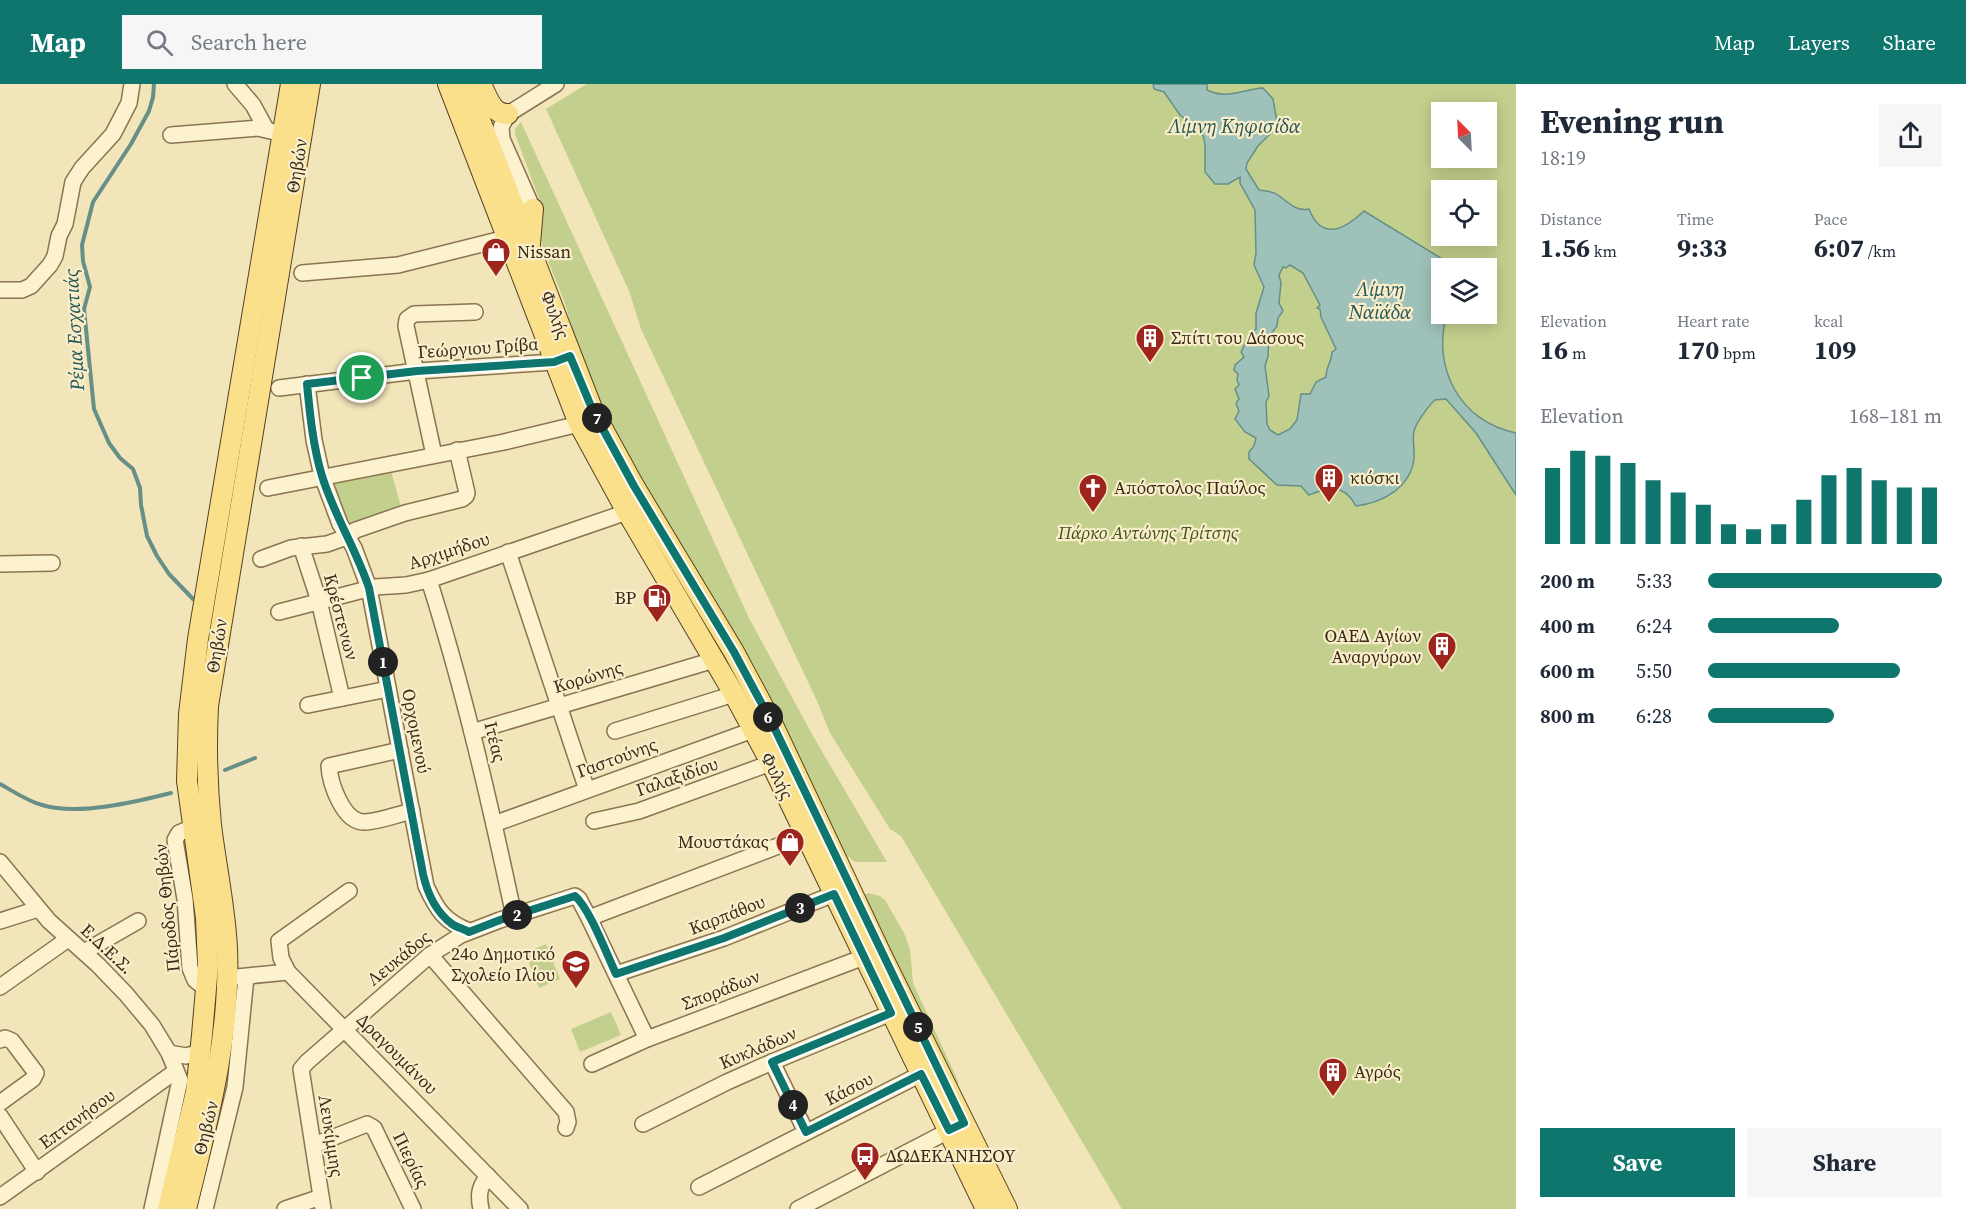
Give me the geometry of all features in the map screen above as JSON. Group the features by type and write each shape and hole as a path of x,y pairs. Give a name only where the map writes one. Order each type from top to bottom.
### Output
{"main road":[{"name":"Θηβών","path":"168,1209 196,1092 208,943 187,781 190,695 275,132 291,84"},
{"name":"Θηβών","path":"186,1209 237,977 227,947 207,784 208,706 310,84"},
{"name":"Φυλής","path":"448,84 513,221 530,249 579,424 627,512 734,694 807,835 842,891 864,957 921,1074 1007,1209"},
{"name":"Φυλής","path":"466,84 562,359 628,476 734,652 772,723 842,891 956,1126 986,1209"},
{"path":"481,84 495,110 501,114 508,114"}],"street":[{"path":"0,290 22,290 31,286 50,265 65,224 73,182 82,168 113,134 129,103 132,84"},
{"path":"235,84 275,132"},
{"path":"302,273 398,265 513,221 524,189 501,136 501,127 508,114 556,84"},
{"path":"171,135 258,128 275,132"},
{"path":"434,455 406,326 407,319 414,314 475,312"},
{"name":"Γεώργιου Γρίβα","path":"279,388 417,371 562,359"},
{"name":"Ορχομενού","path":"307,384 314,440 322,476 340,524 358,557 369,588 428,892 441,913 452,925 465,933"},
{"path":"268,488 504,442 579,424"},
{"path":"261,559 301,546 327,544 356,530 405,513 462,499 466,496 457,450"},
{"name":"Αρχιμήδου","path":"279,612 369,588 406,585 429,580 627,512"},
{"name":"Κρέστενων","path":"301,546 319,601 342,698"},
{"path":"508,552 586,790"},
{"path":"0,564 52,563"},
{"name":"Ιτέας","path":"429,580 452,652 514,916"},
{"name":"Κορώνης","path":"472,732 714,660"},
{"path":"308,705 388,689"},
{"path":"615,731 734,694"},
{"name":"Γαστούνης","path":"494,824 753,730"},
{"path":"400,750 329,766 335,792 346,813 355,819 364,823 412,811"},
{"name":"Γαλαξιδίου","path":"594,821 639,811 771,763"},
{"path":"647,1039 589,918 807,835"},
{"name":"Ε.Δ.Ε.Σ.","path":"0,862 38,909 121,989 146,1018 159,1034 178,1076"},
{"path":"205,1209 235,1088 237,977 288,972 281,958 279,941 349,891"},
{"name":"Καρπάθου","path":"616,974 724,938 842,891"},
{"name":"Λευκάδος","path":"301,1069 344,1029 435,952 465,933 575,896 589,918"},
{"path":"0,921 38,909"},
{"path":"84,952 138,921"},
{"path":"0,987 68,939"},
{"path":"435,952 566,1112 568,1122 566,1128"},
{"name":"Σποράδων","path":"592,1064 647,1039 864,957"},
{"name":"Δραγουμάνου","path":"288,972 520,1209"},
{"name":"Κυκλάδων","path":"643,1124 727,1082 891,1013"},
{"path":"0,1103 33,1079 36,1073 6,1041"},
{"path":"169,1053 186,1056 201,1052"},
{"path":"152,1209 178,1076 201,1052"},
{"path":"772,1062 806,1132"},
{"name":"Λευκίμμης","path":"301,1069 322,1203"},
{"name":"Κάσου","path":"699,1187 921,1074"},
{"name":"Επτανήσου","path":"0,1197 178,1076"},
{"path":"0,1116 37,1172"},
{"name":"Πιερίας","path":"314,1145 367,1124 374,1128 413,1209"},
{"path":"798,1209 956,1126"},
{"path":"481,1209 479,1191 488,1176"},
{"path":"285,1209 322,1203"}],"green space":[{"name":"Πάρκο Αντώνης Τρίτσης","path":"587,84 1516,84 1516,1209 1122,1209 901,836 890,829 830,733 641,329 629,291 546,109"},
{"path":"521,122 749,618 813,736 887,862 855,862 843,853 602,409 543,248 542,207 515,134 515,129"},
{"path":"391,471 401,507 348,526 330,479"},
{"path":"868,893 885,900 904,933 910,949 913,983 958,1081 956,1087 865,895"},
{"path":"546,944 560,979 539,988 525,953"},
{"path":"611,1012 621,1035 580,1052 571,1029"}],"water":[{"name":"Λίμνη Ναϊάδα","path":"1153,84 1207,84 1207,90 1221,94 1263,88 1273,99 1277,121 1273,131 1258,146 1247,163 1246,169 1259,190 1276,194 1296,208 1309,209 1320,226 1327,229 1342,227 1364,211 1441,258 1431,258 1431,324 1445,324 1443,353 1447,372 1454,389 1465,404 1479,417 1496,427 1516,433 1516,495 1476,433 1446,399 1435,400 1415,428 1414,459 1407,479 1393,493 1375,502 1356,506 1347,494 1336,489 1309,495 1301,486 1277,485 1249,459 1249,452 1256,438 1245,432 1235,419 1239,411 1236,403 1239,399 1235,389 1239,385 1238,374 1234,370 1235,365 1244,357 1241,352 1250,338 1249,334 1256,329 1256,313 1264,287 1254,265 1255,210 1240,183 1240,177 1228,184 1215,184 1205,172 1204,138 1200,131 1180,115 1164,92 1154,89","holes":["1290,265 1303,273 1320,305 1317,308 1320,309 1321,317 1336,349 1332,352 1326,377 1316,382 1310,394 1301,394 1297,420 1290,429 1278,435 1270,430 1267,424 1266,402 1269,396 1265,366 1269,337 1277,326 1278,318 1283,311 1279,303 1281,283 1279,275 1283,267"]}],"waterway":[{"name":"Ρέμα Εσχατιάς","path":"154,84 149,111 131,144 93,202 82,245 83,261 90,287 84,309 94,409 109,443 120,458 133,469 140,488 147,536 157,556 169,574 193,599"},
{"path":"225,770 255,758"},
{"path":"0,784 36,803 72,809 106,806 171,793"}],"place":[{"name":"Nissan","path":"496,278"},
{"name":"Σπίτι του Δάσους","path":"1150,364"},
{"name":"κιόσκι","path":"1329,504"},
{"name":"Απόστολος Παύλος","path":"1093,514"},
{"name":"BP","path":"657,624"},
{"name":"ΟΑΕΔ Αγίων Αναργύρων","path":"1442,672"},
{"name":"Μουστάκας","path":"790,868"},
{"name":"24ο Δημοτικό Σχολείο Ιλίου","path":"576,990"},
{"name":"Αγρός","path":"1333,1098"},
{"name":"ΔΩΔΕΚΑΝΗΣΟΥ","path":"865,1182"}],"route":[{"path":"570,356 593,411 634,486 734,652 772,723 964,1123 949,1130 921,1074 806,1132 772,1062 891,1013 834,894 724,938 616,974 589,918 575,896 469,932 452,925 441,913 431,898 423,874 369,588 354,548 340,524 322,476 314,440 307,384 362,378 417,371 554,362 570,356"}],"water label":[{"name":"Λίμνη Κηφισίδα","path":"1234,126"}]}
